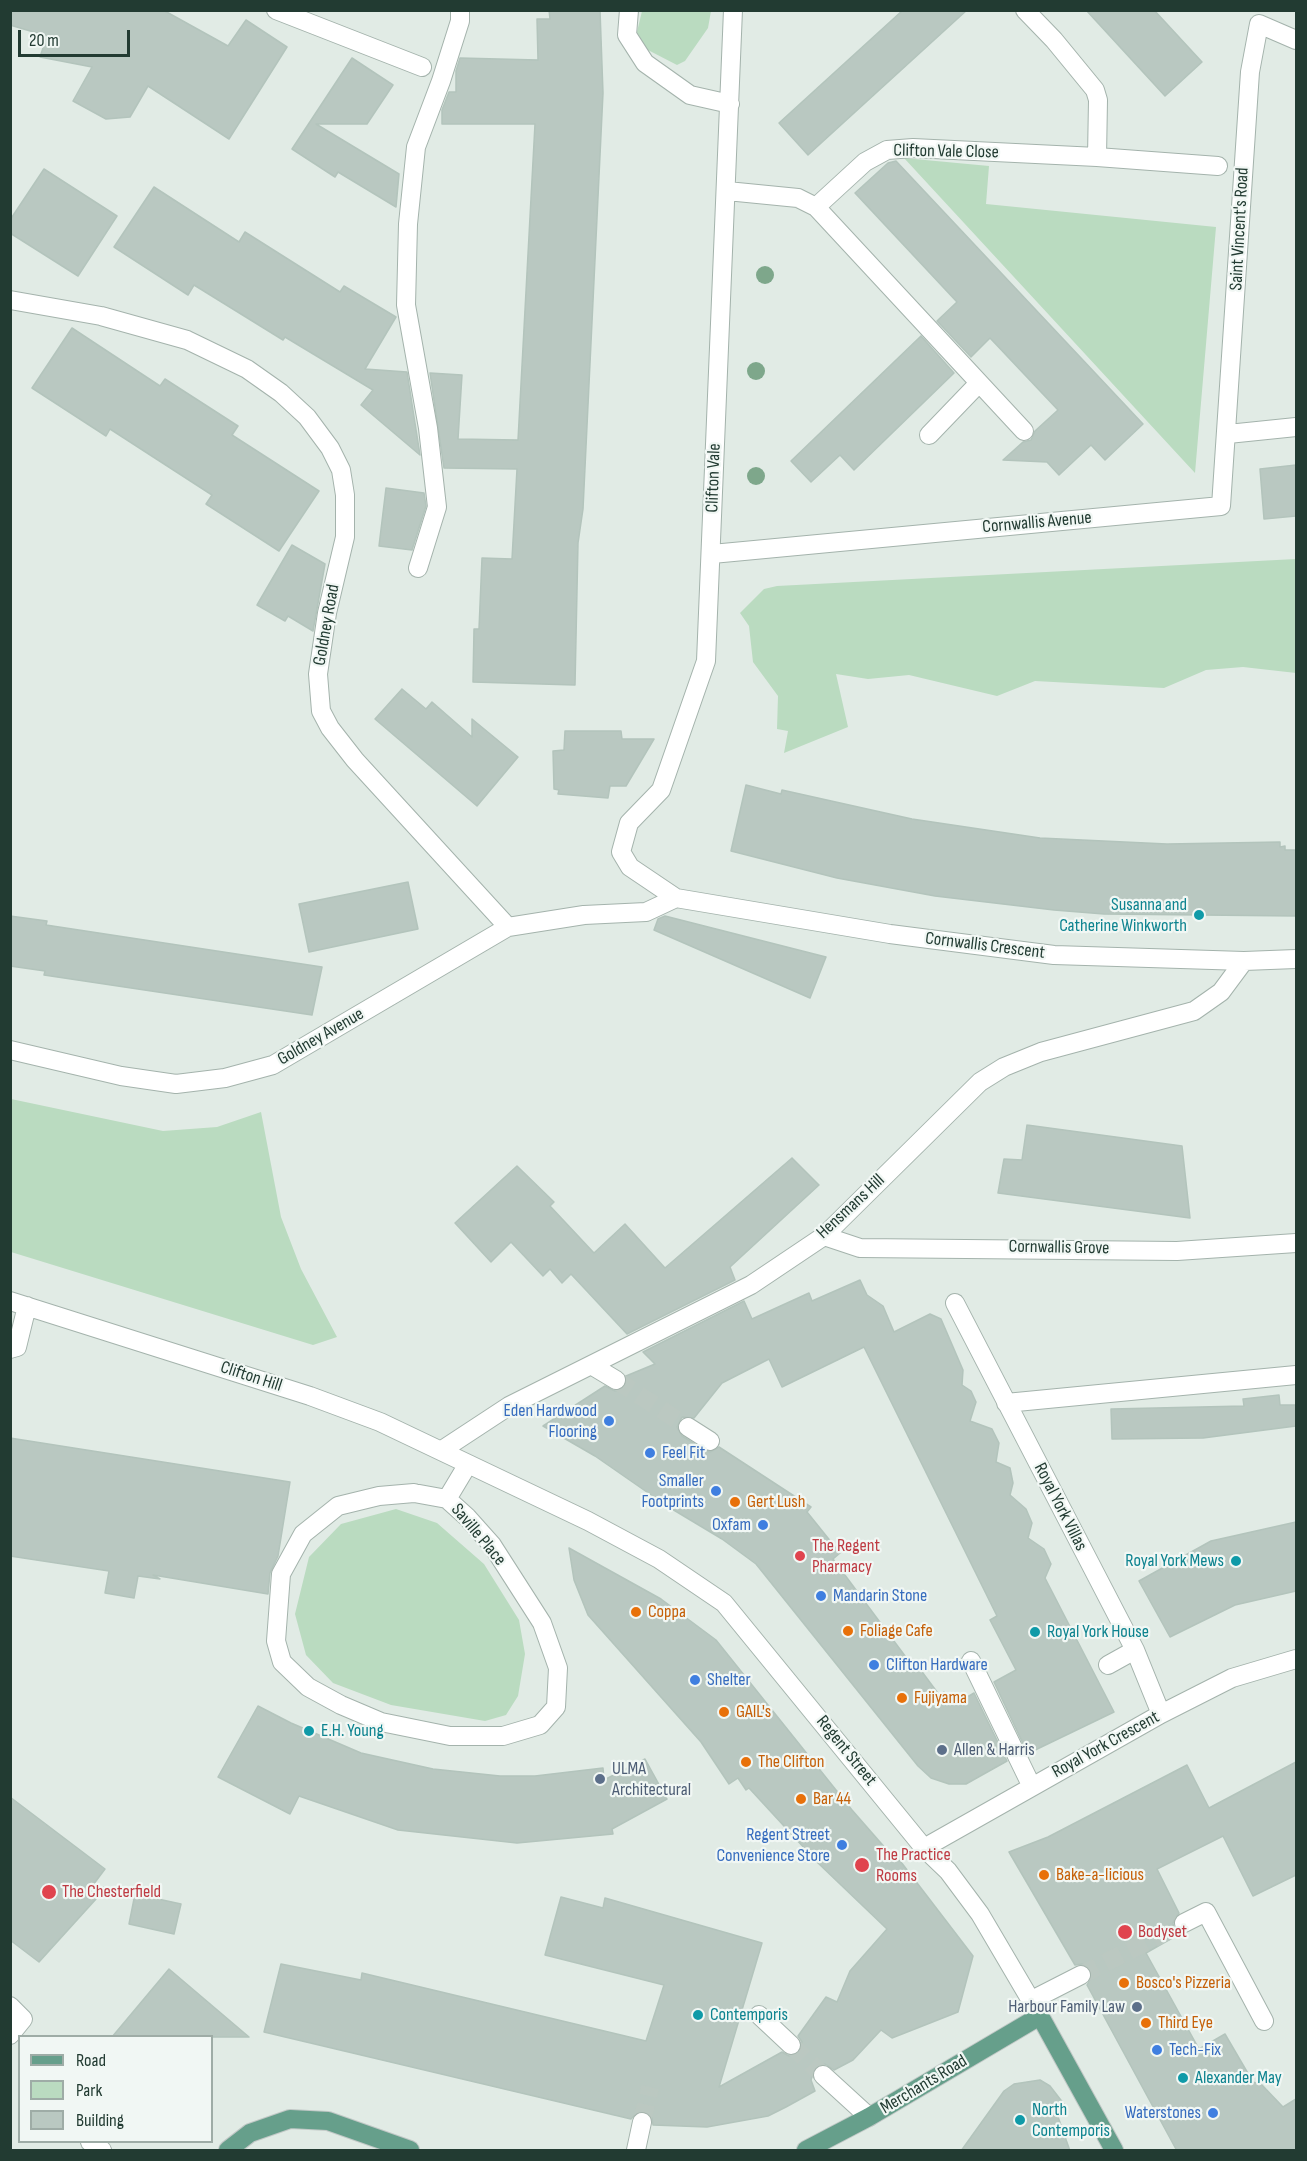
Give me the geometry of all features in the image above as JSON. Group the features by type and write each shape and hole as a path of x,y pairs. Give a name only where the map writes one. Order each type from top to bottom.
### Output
{"main road":[{"name":"Merchants Road","path":"806,2151 869,2117 1040,2016"},
{"name":"Regent Street","path":"1040,2016 1114,2151"},
{"path":"228,2151 250,2133 290,2119 328,2121 410,2151"}],"street":[{"path":"276,10 422,67"},
{"path":"417,568 437,507 428,428 406,305 408,224 416,147 454,41 460,10"},
{"path":"629,10 627,35 645,63 690,95 730,104"},
{"name":"Clifton Vale","path":"676,898 630,867 621,852 629,823 661,790 706,661 734,10"},
{"path":"1025,10 1054,40 1095,90 1098,100 1097,157"},
{"name":"Saint Vincent's Road","path":"1228,434 1250,72 1259,24 1296,40"},
{"name":"Clifton Vale Close","path":"816,207 865,162 887,150 913,148 1097,157 1218,166"},
{"path":"727,191 798,198 816,207 1024,431"},
{"name":"Goldney Road","path":"10,300 101,316 187,340 247,369 281,393 307,417 330,448 341,470 345,495 345,537 327,614 318,674 321,711 330,728 355,760 508,927"},
{"path":"929,435 979,383"},
{"path":"1228,434 1296,427"},
{"name":"Cornwallis Avenue","path":"712,554 1221,506 1228,434"},
{"path":"508,927 584,915 646,912 676,898"},
{"name":"Cornwallis Crescent","path":"676,898 890,934 1054,955 1245,962 1296,959"},
{"name":"Goldney Avenue","path":"10,1050 121,1076 176,1084 225,1078 273,1065 508,927"},
{"name":"Hensmans Hill","path":"442,1450 509,1406 751,1285 824,1236 988,1077 1004,1067 1041,1052 1194,1011 1221,992 1245,962"},
{"name":"Cornwallis Grove","path":"824,1236 860,1248 1011,1247 1176,1251 1296,1243"},
{"name":"Clifton Hill","path":"10,1349 18,1347 19,1303 310,1396 442,1450 468,1464"},
{"name":"Royal York Villas","path":"954,1303 1135,1650 1161,1714"},
{"path":"591,1365 616,1380"},
{"path":"1006,1403 1296,1375"},
{"path":"688,1427 710,1442"},
{"path":"447,1498 468,1464"},
{"name":"Regent Street","path":"468,1464 659,1559 724,1603 924,1848 948,1871 980,1914 1040,2016"},
{"name":"Saville Place","path":"402,1494 447,1498 492,1545 542,1623 558,1668 556,1707 540,1725 503,1736 450,1736 381,1722 341,1705 308,1687 282,1662 276,1641 281,1574 303,1534 338,1506 379,1496 402,1494"},
{"path":"1108,1665 1135,1650"},
{"name":"Royal York Crescent","path":"924,1848 1161,1714 1232,1678 1296,1659"},
{"path":"970,1661 1032,1787"},
{"path":"1184,1923 1206,1912 1264,2021"},
{"path":"1032,2000 1081,1975"},
{"path":"10,2035 17,2012"},
{"path":"759,2014 791,2045"},
{"path":"823,2074 869,2117"},
{"path":"636,2151 642,2122"}],"green space":[{"path":"642,11 711,11 708,28 685,61 677,65 646,49 637,32"},
{"path":"904,158 989,166 986,204 1216,227 1195,473"},
{"path":"1296,559 1296,673 1243,667 1206,670 1164,688 1035,681 997,696 909,675 868,679 836,674 848,727 784,753 788,731 777,729 778,696 753,662 749,626 740,613 764,589 777,586"},
{"path":"11,1099 163,1131 217,1127 261,1112 281,1217 301,1269 337,1337 313,1345 11,1252"},
{"path":"396,1509 437,1523 484,1564 519,1620 525,1654 518,1696 506,1715 485,1721 391,1705 333,1683 306,1655 295,1614 309,1557 341,1524"}],"building":[{"path":"10,10 163,10 228,46 246,20 287,47 229,139 148,86 130,117 106,119 73,101 92,67 40,57 47,36 10,25"},
{"path":"549,10 600,10 603,93 583,509 578,543 575,685 473,682 474,629 479,629 482,558 512,559 517,469 444,468 430,373 462,375 458,439 518,440 535,124 442,124 442,110 449,92 456,92 456,71 460,58 538,60 537,19 550,19"},
{"path":"903,10 967,10 808,155 779,123"},
{"path":"1086,10 1154,10 1202,62 1165,96"},
{"path":"352,58 393,85 367,124 316,124 399,174 396,207 338,172 335,177 292,149"},
{"path":"896,161 1143,424 1105,460 1091,445 1059,475 1047,462 1003,460 1023,442 1031,440 1035,431 1058,410 990,338 971,357 937,321 957,302 855,193 888,163"},
{"path":"44,169 117,216 78,276 10,233 10,220"},
{"path":"154,187 239,242 245,232 340,292 344,286 396,317 365,369 407,372 420,455 361,405 373,390 285,337 283,340 194,285 188,295 114,247"},
{"path":"72,328 160,386 165,379 238,426 232,435 319,491 279,551 206,504 212,495 110,429 106,436 32,388"},
{"path":"921,336 954,373 854,470 840,455 811,482 791,461"},
{"path":"1296,465 1296,516 1264,519 1260,469"},
{"path":"386,488 424,493 426,506 412,550 379,546"},
{"path":"292,545 325,564 313,631 288,616 285,621 257,605"},
{"path":"402,689 426,709 432,702 472,737 472,719 518,757 477,806 375,719"},
{"path":"565,731 621,731 622,739 654,739 626,786 610,786 608,798 558,794 559,790 554,789 553,751 564,750"},
{"path":"746,785 781,794 782,790 912,819 1040,838 1167,844 1280,842 1280,847 1285,846 1285,850 1296,850 1296,916 1104,914 1054,910 935,896 837,878 731,851"},
{"path":"408,882 418,929 309,952 299,904"},
{"path":"10,916 47,921 46,925 322,967 312,1015 44,975 45,971 10,966"},
{"path":"665,916 826,957 810,998 654,930 658,919"},
{"path":"1027,1125 1182,1146 1190,1218 998,1193 1004,1159 1022,1160"},
{"path":"792,1158 819,1185 730,1267 735,1280 627,1334 571,1274 562,1283 550,1269 543,1276 511,1242 491,1262 455,1223 517,1166 554,1202 550,1206 594,1253 625,1224 665,1268"},
{"path":"860,1280 867,1295 883,1306 894,1332 930,1314 941,1319 963,1370 962,1385 971,1391 976,1402 970,1421 992,1429 999,1443 996,1462 1010,1468 1013,1483 1010,1495 1026,1509 1032,1523 1028,1538 1044,1549 1051,1564 1045,1578 1114,1712 1031,1752 1029,1748 1026,1750 994,1682 1016,1670 990,1620 997,1616 864,1347 782,1387 769,1359 722,1383 694,1418 682,1417 677,1427 682,1436 704,1450 710,1452 719,1447 811,1507 807,1512 840,1553 833,1559 911,1664 914,1661 940,1696 944,1692 954,1705 974,1693 1007,1761 966,1784 949,1784 931,1778 918,1766 756,1564 722,1539 667,1506 595,1456 543,1426 605,1386 615,1391 622,1389 626,1385 626,1376 655,1364 643,1352 744,1301 752,1319 809,1293 812,1301"},
{"path":"1279,1395 1280,1405 1296,1405 1296,1426 1203,1438 1112,1439 1111,1409 1244,1406 1243,1399"},
{"path":"10,1438 290,1482 278,1556 270,1573 268,1594 153,1575 160,1579 138,1576 134,1598 105,1593 109,1571 10,1556"},
{"name":"Royal York Mews","path":"1296,1522 1296,1591 1235,1605 1170,1637 1139,1581 1211,1541"},
{"path":"569,1548 661,1599 716,1640 852,1810 887,1850 901,1862 973,1956 958,2012 892,2038 881,2030 853,2060 834,2070 825,2064 815,2067 811,2080 815,2091 768,2116 707,2127 653,2125 652,2118 645,2111 638,2112 631,2119 264,2032 281,1964 361,1980 362,1973 646,2041 664,1985 545,1955 561,1897 603,1908 605,1898 762,1943 719,2087 782,2052 789,2056 799,2053 802,2042 798,2036 826,1997 837,2002 850,1971 887,1929 818,1863 749,1788 746,1790 738,1778 729,1784 701,1742 588,1615 574,1580"},
{"path":"258,1706 361,1753 433,1769 500,1776 535,1776 603,1768 604,1780 645,1759 667,1799 612,1829 613,1834 517,1843 398,1830 299,1796 290,1814 218,1777"},
{"path":"1296,1762 1296,1875 1253,1896 1223,1836 1157,1869 1179,1913 1173,1923 1174,1929 1181,1933 1146,1953 1199,2049 1225,2034 1253,2082 1262,2085 1283,2107 1296,2099 1296,2151 1177,2151 1087,1985 1092,1976 1091,1969 1082,1964 1075,1965 1009,1852 1048,1837 1187,1765 1209,1808"},
{"name":"The Chesterfield","path":"10,1797 105,1869 93,1885 106,1888 39,1962 10,1940"},
{"path":"135,1894 181,1904 174,1934 129,1924"},
{"path":"169,1969 249,2037 213,2037 213,2035 114,2035"},
{"name":"North Contemporis","path":"1040,2080 1050,2086 1067,2108 1056,2111 1070,2151 961,2151 1004,2091 1014,2084"}],"tunnel":[{"path":"616,1380 688,1427"},
{"path":"1081,1975 1184,1923"},
{"path":"791,2045 823,2075"},
{"path":"642,2122 650,2087"}],"place":[{"name":"Susanna and Catherine Winkworth","path":"1199,915"},
{"name":"Eden Hardwood Flooring","path":"609,1421"},
{"name":"Feel Fit","path":"650,1453"},
{"name":"Smaller Footprints","path":"716,1491"},
{"name":"Gert Lush","path":"735,1502"},
{"name":"Oxfam","path":"763,1525"},
{"name":"The Regent Pharmacy","path":"800,1556"},
{"name":"Royal York Mews","path":"1236,1561"},
{"name":"Mandarin Stone","path":"821,1596"},
{"name":"Coppa","path":"636,1612"},
{"name":"Foliage Cafe","path":"848,1631"},
{"name":"Royal York House","path":"1035,1632"},
{"name":"Clifton Hardware","path":"874,1665"},
{"name":"Shelter","path":"695,1680"},
{"name":"Fujiyama","path":"902,1698"},
{"name":"GAIL's","path":"724,1712"},
{"name":"E.H. Young","path":"309,1731"},
{"name":"Allen & Harris","path":"942,1750"},
{"name":"The Clifton","path":"746,1762"},
{"name":"ULMA Architectural","path":"600,1779"},
{"name":"Bar 44","path":"801,1799"},
{"name":"Regent Street Convenience Store","path":"842,1845"},
{"name":"The Practice Rooms","path":"862,1865"},
{"name":"Bake-a-licious","path":"1044,1875"},
{"name":"The Chesterfield","path":"49,1892"},
{"name":"Bodyset","path":"1125,1932"},
{"name":"Bosco's Pizzeria","path":"1124,1983"},
{"name":"Harbour Family Law","path":"1137,2007"},
{"name":"Contemporis","path":"698,2015"},
{"name":"Third Eye","path":"1146,2023"},
{"name":"Tech-Fix","path":"1157,2050"},
{"name":"Alexander May","path":"1183,2078"},
{"name":"Waterstones","path":"1213,2113"},
{"name":"North Contemporis","path":"1020,2120"}]}
